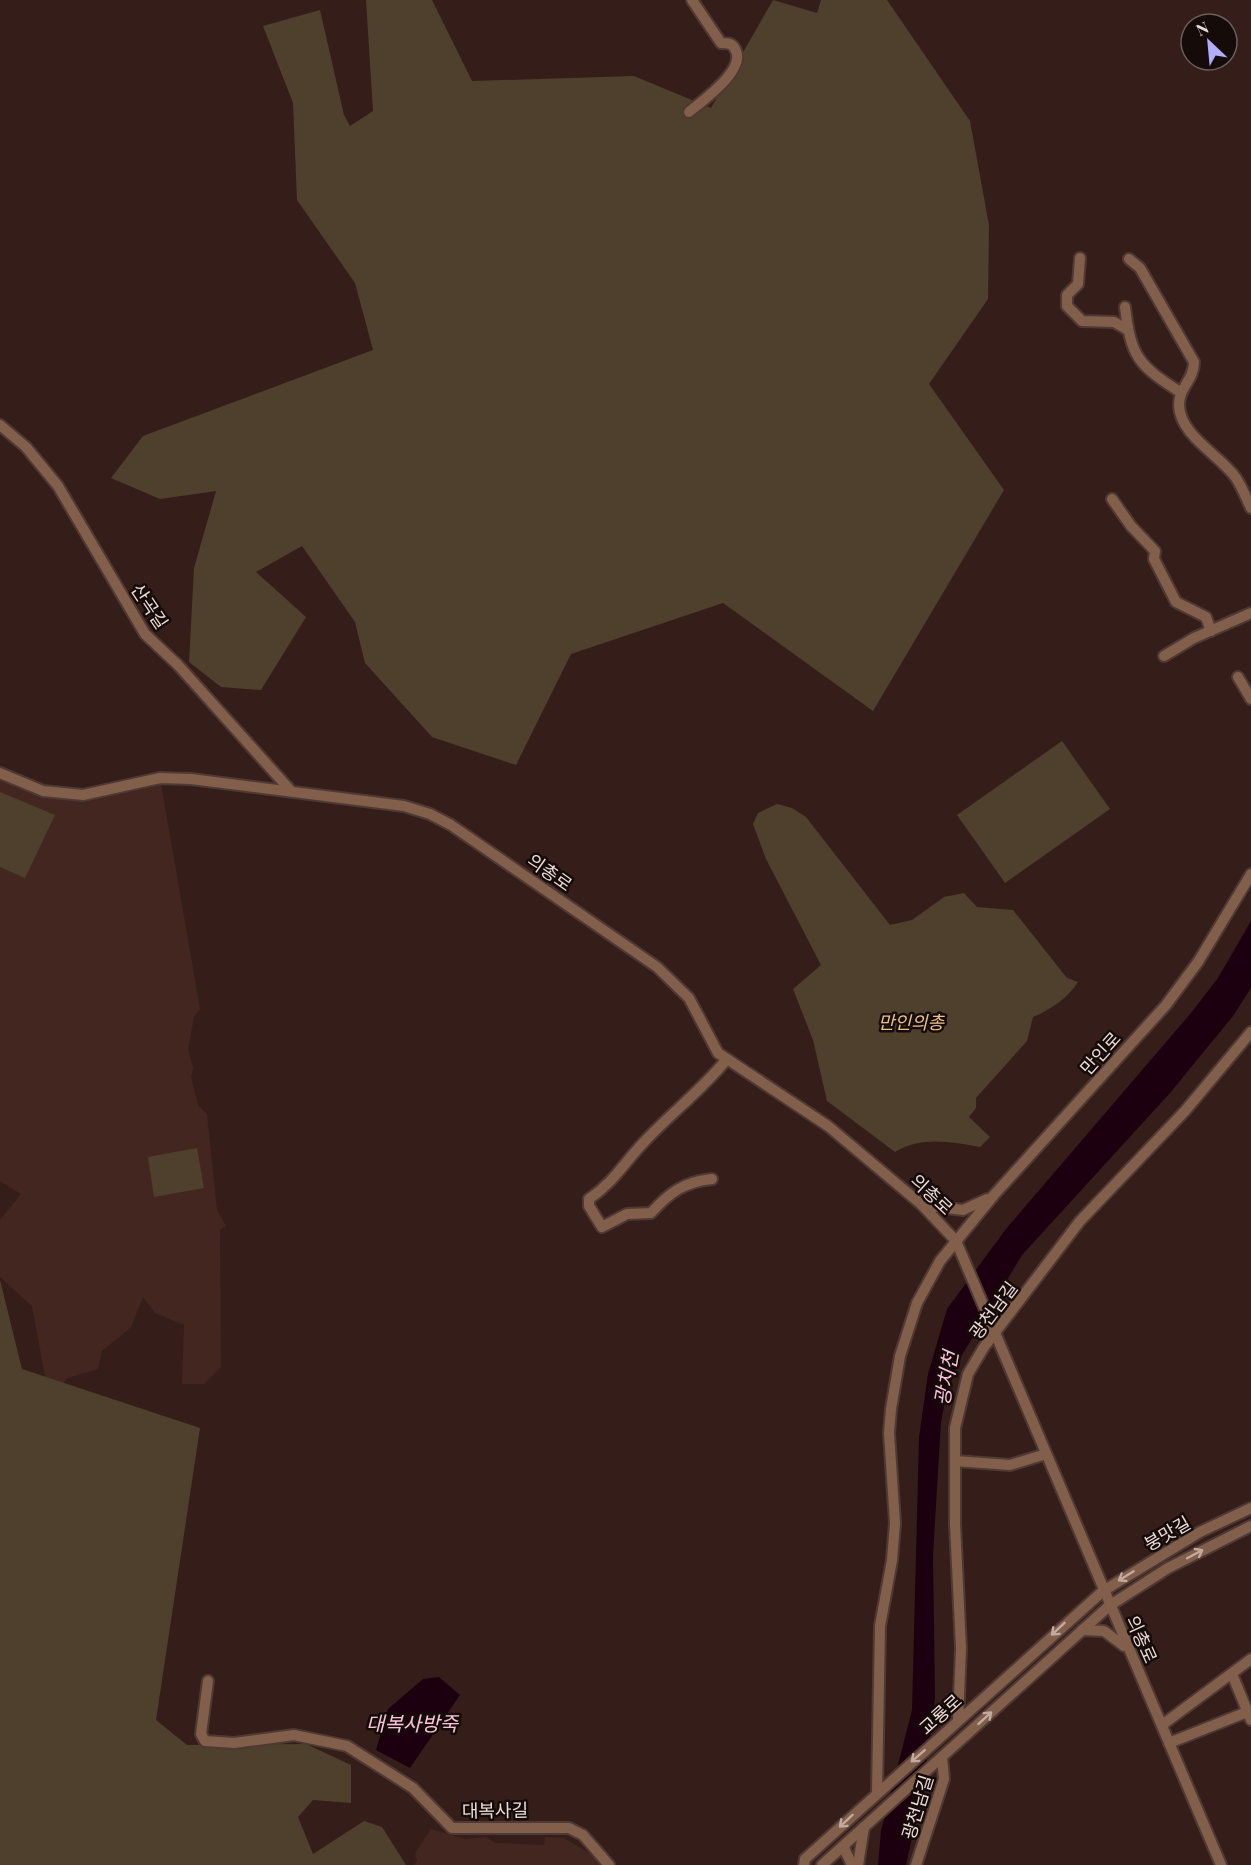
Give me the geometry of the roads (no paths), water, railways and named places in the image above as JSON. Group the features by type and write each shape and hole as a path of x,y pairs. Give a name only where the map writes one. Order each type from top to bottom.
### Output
{"street":[{"path":"689,112 717,90 737,61 737,52 733,46 729,43 721,43 714,36 692,0"},
{"path":"1080,258 1078,284 1067,295 1067,306 1082,321 1113,322 1128,330"},
{"path":"1129,259 1140,268 1194,362 1194,373 1180,392 1179,408 1186,425 1236,478 1251,508"},
{"path":"1125,307 1134,353 1144,366 1180,392"},
{"name":"산곡길","path":"0,425 26,447 58,486 145,634 178,666 291,791"},
{"path":"1112,500 1131,526 1155,551 1154,559 1176,602 1206,617 1211,631"},
{"path":"1164,656 1251,613"},
{"path":"1238,677 1251,699"},
{"name":"의총로","path":"0,773 43,791 62,795 83,795 160,778 291,791 404,806 430,814 451,825 643,956 672,980 689,998 718,1053 828,1126 922,1205 956,1241 1102,1591 1221,1865"},
{"name":"만인로","path":"877,1792 880,1626 892,1560 895,1523 889,1433 894,1384 908,1328 923,1290 932,1272 994,1195 1166,1005 1198,962 1251,874"},
{"name":"광천남길","path":"958,1720 961,1648 955,1428 968,1374 994,1329 1080,1221 1185,1111 1251,1032"},
{"path":"712,1179 691,1181 669,1194 651,1213 627,1214 602,1227 589,1206 589,1199 614,1180 644,1142 708,1083 727,1059"},
{"path":"922,1205 963,1210 994,1195"},
{"path":"955,1461 1011,1465 1046,1454"},
{"name":"붕맛길","path":"1102,1591 1200,1532 1251,1508"},
{"name":"붕맛길","path":"1109,1606 1168,1568 1251,1526"},
{"name":"교룡로","path":"804,1865 805,1859 877,1792 1102,1591"},
{"name":"교룡로","path":"822,1865 1109,1606"},
{"path":"1082,1630 1104,1631 1111,1634 1130,1653"},
{"path":"1162,1725 1251,1659"},
{"path":"1169,1743 1249,1716 1232,1674"},
{"name":"대복사길","path":"208,1681 201,1734 205,1741 234,1743 294,1735 347,1746 413,1788 452,1828 569,1828 583,1835 609,1865"},
{"name":"광천남길","path":"916,1865 944,1779 942,1757"},
{"path":"858,1865 864,1827"},
{"path":"843,1846 852,1865"}],"water":[{"name":"광치천","path":"1251,921 1251,988 1233,1016 1170,1093 1022,1255 962,1355 947,1392 941,1422 933,1555 935,1697 932,1724 921,1799 906,1865 878,1865 881,1831 912,1710 919,1437 928,1374 947,1309 1006,1229 1191,1013 1218,978"},
{"name":"대복사방죽","path":"439,1677 460,1695 410,1768 376,1750 388,1709 423,1679"}],"park label":[{"name":"만인의총","path":"911,1022"}]}
